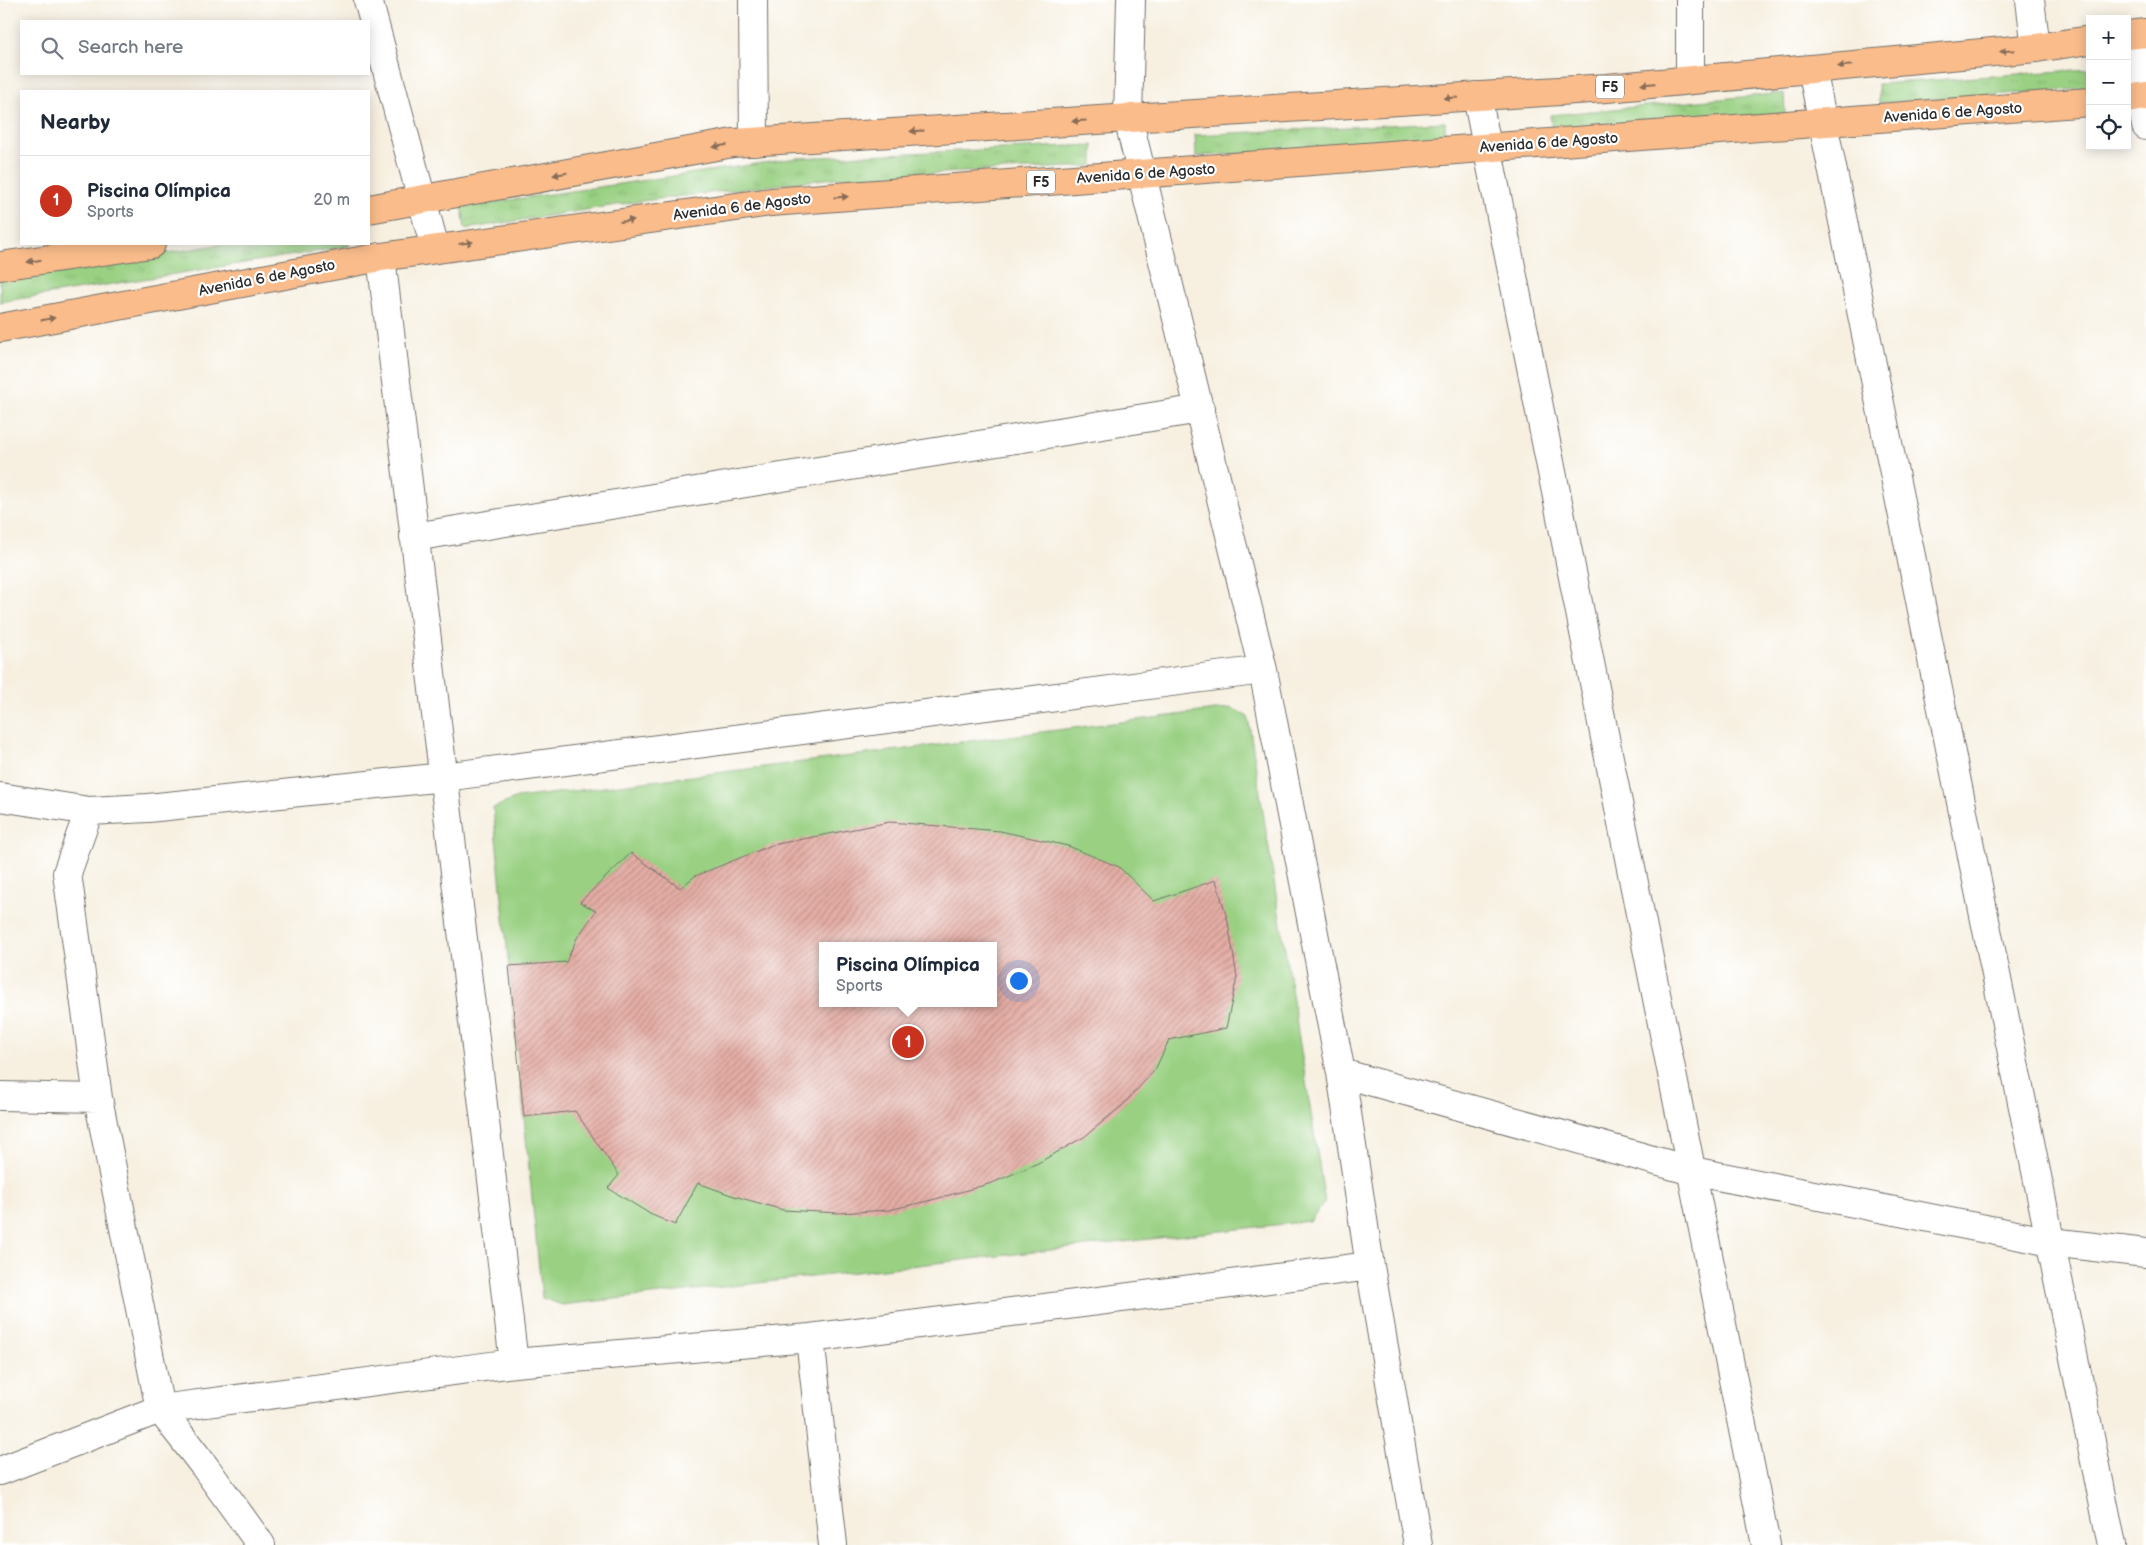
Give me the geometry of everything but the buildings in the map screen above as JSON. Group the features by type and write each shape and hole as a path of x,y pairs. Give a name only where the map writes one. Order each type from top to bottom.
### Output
{"highway":[{"name":"F5","path":"370,209 733,143 1478,96 1690,80 2036,48 2086,41"},
{"name":"Avenida 6 de Agosto","path":"0,328 381,256 771,202 2086,102"},
{"path":"0,266 144,245"}],"street":[{"path":"753,0 754,142"},
{"path":"1131,0 1128,118 1263,670 1341,1073 1370,1266 1418,1545"},
{"path":"1690,0 1690,80"},
{"path":"2030,0 2036,48"},
{"path":"368,1 435,248"},
{"path":"2134,34 2138,98 2146,126"},
{"path":"1812,69 2112,1545"},
{"path":"1478,96 1766,1545"},
{"path":"381,256 514,1363"},
{"path":"414,537 1200,409"},
{"path":"0,797 89,811 148,808 444,777 1263,670"},
{"path":"89,811 67,873 98,1098 160,1409 261,1545"},
{"path":"1341,1073 1692,1171 2051,1242 2146,1253"},
{"path":"0,1096 98,1098"},
{"path":"0,1471 160,1409 514,1363 810,1338 1370,1266"},
{"path":"810,1338 833,1545"}],"green space":[{"path":"2086,69 2086,88 1879,103 1878,84"},
{"path":"1784,93 1785,113 1552,135 1550,115"},
{"path":"1445,122 1445,143 1196,156 1195,135"},
{"path":"1093,145 1093,166 834,178 642,201 465,229 462,207 797,158"},
{"path":"218,245 350,246 0,302 0,279"},
{"path":"1232,708 1248,717 1325,1202 1310,1221 562,1305 542,1298 493,808 517,798"}],"place":[{"name":"Piscina Olímpica","path":"908,1042"}]}
